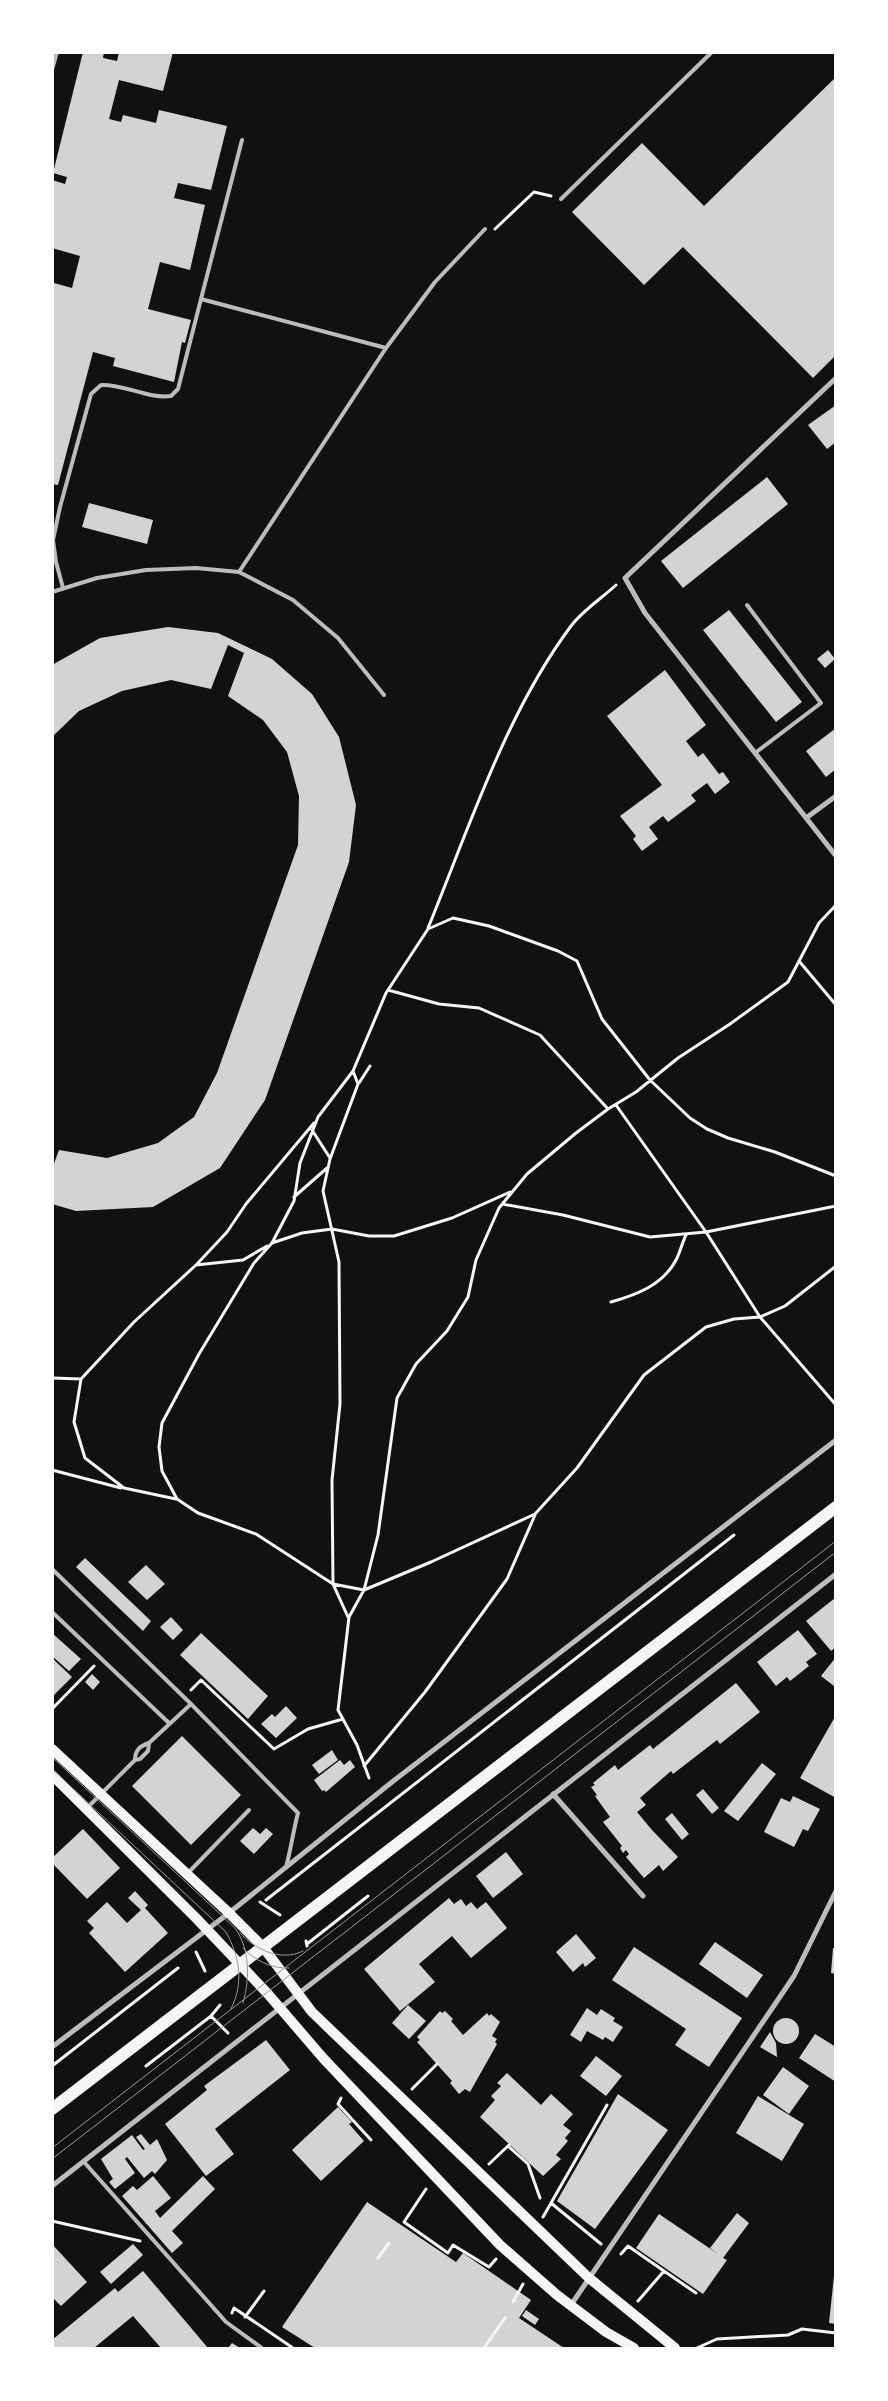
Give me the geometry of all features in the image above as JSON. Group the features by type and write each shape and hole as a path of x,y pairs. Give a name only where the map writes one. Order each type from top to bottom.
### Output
{"main road":[{"path":"52,2109 240,1964 315,1909 836,1507"},
{"path":"52,1749 229,1913 263,1947 312,2012 589,2278 676,2348"},
{"path":"52,1775 207,1929 323,2058 500,2244 570,2305 634,2348"}],"street":[{"path":"836,378 625,578 645,614 836,856"},
{"path":"806,818 836,796"},
{"path":"52,2047 229,1913 381,1791 836,1440"},
{"path":"52,2186 836,1574"},
{"path":"553,1794 643,1896"},
{"path":"570,2305 794,1976 836,1891"}],"lane":[{"path":"52,70 57,52"},
{"path":"561,199 712,52"},
{"path":"63,588 56,562 53,540 90,394 100,385 113,384 161,397 171,396 178,389 242,140"},
{"path":"239,572 386,348 435,282 485,229"},
{"path":"201,299 386,348"},
{"path":"52,511 60,507"},
{"path":"52,592 97,578 146,570 196,568 239,572 293,600 338,638 384,695"},
{"path":"747,605 821,703 755,753"},
{"path":"52,1569 191,1704 298,1813 292,1833 293,1845 286,1867"},
{"path":"52,1612 169,1723"},
{"path":"135,1760 135,1754 141,1746 150,1743 191,1704"},
{"path":"87,1808 135,1760 142,1757 148,1751 150,1743"},
{"path":"187,1874 249,1810"},
{"path":"84,2162 226,2322 262,2348"}],"path":[{"path":"485,229 494,230 534,192 561,199"},
{"path":"124,1488 84,1458 74,1422 81,1379 134,1322 196,1265 227,1232 246,1204 311,1129 353,1072 388,990 428,929 481,797 524,698 572,624 625,578"},
{"path":"369,1778 357,1745 338,1710 349,1617 364,1590 378,1535 397,1398 416,1364 447,1331 468,1297 476,1260 502,1204 510,1192 534,1169 608,1108 616,1105 678,1058 730,1024 788,982 819,923 836,905"},
{"path":"428,929 452,918 489,926 558,951 578,961 602,1019 650,1080 676,1106 707,1129 728,1138 775,1152 836,1176"},
{"path":"799,961 836,1005"},
{"path":"388,990 439,1004 479,1008 540,1035 608,1108"},
{"path":"349,1617 333,1584 332,1480 340,1404 339,1262 323,1191 330,1159 358,1084 370,1066"},
{"path":"353,1072 358,1084"},
{"path":"616,1105 706,1232 760,1317 836,1405"},
{"path":"311,1129 330,1159"},
{"path":"177,1499 162,1471 160,1447 162,1423 199,1354 254,1262 272,1243 285,1221 294,1198 300,1163 311,1129"},
{"path":"294,1198 317,1179 328,1166"},
{"path":"196,1265 243,1260 272,1243 302,1233 332,1229 369,1236 394,1236 452,1218 510,1192"},
{"path":"502,1204 564,1216 650,1237 706,1232 836,1206"},
{"path":"611,1302 646,1289 668,1272 677,1259 687,1234"},
{"path":"364,1766 425,1692 506,1579 535,1514 577,1468 644,1375 706,1327 734,1319 760,1317 785,1306 836,1266"},
{"path":"52,1378 81,1379"},
{"path":"52,1470 177,1499 198,1513 256,1534 333,1584 364,1590 535,1514"},
{"path":"280,1916 260,1904 737,1533"},
{"path":"52,1709 101,1658"},
{"path":"201,1680 274,1748 308,1729 343,1719"},
{"path":"307,1944 368,1896"},
{"path":"189,1960 204,1948"},
{"path":"197,1954 205,1971"},
{"path":"52,2066 181,1966"},
{"path":"146,2066 211,2016 220,2005"},
{"path":"211,2016 228,2033"},
{"path":"415,2087 437,2064"},
{"path":"342,2097 338,2104 371,2140"},
{"path":"538,2227 607,2105"},
{"path":"490,2164 509,2146 528,2164 540,2198"},
{"path":"426,2189 403,2224 448,2253 453,2244 489,2267 496,2259"},
{"path":"551,2203 608,2250"},
{"path":"52,2221 158,2244"},
{"path":"378,2258 389,2243"},
{"path":"619,2257 628,2246 696,2293"},
{"path":"636,2304 664,2271"},
{"path":"514,2302 522,2284"},
{"path":"245,2316 264,2291"},
{"path":"234,2308 293,2348"},
{"path":"484,2348 504,2318"},
{"path":"697,2348 717,2339 788,2335 802,2329 836,2333"}],"building":[{"path":"83,52 104,52 103,58 117,61 119,52 173,52 163,91 119,80 109,119 121,122 123,115 156,123 159,110 227,126 211,190 178,183 174,198 205,205 190,270 160,262 148,309 191,320 185,343 182,342 174,382 113,366 115,358 93,352 58,485 52,484 52,287 54,283 72,288 80,256 52,248 52,180 65,184 67,177 53,173"},
{"path":"836,77 836,355 813,378 683,247 644,285 572,212 642,143 704,206"},
{"path":"836,405 836,442 827,449 808,425"},
{"path":"767,477 788,504 683,588 661,561"},
{"path":"89,503 153,520 147,544 82,527"},
{"path":"729,610 802,702 776,722 703,630"},
{"path":"168,627 218,633 272,659 312,694 339,737 356,805 349,862 265,1100 220,1168 153,1207 76,1211 52,1204 52,1169 59,1150 107,1158 158,1143 194,1117 217,1073 298,845 299,796 287,752 263,720 228,696 244,653 228,645 211,689 171,680 122,691 79,711 52,737 52,665 100,638"},
{"path":"828,650 835,659 825,668 817,659"},
{"path":"665,670 706,725 686,741 698,757 703,753 719,774 723,772 730,782 715,794 707,783 691,795 696,801 668,822 663,816 649,827 658,839 642,851 633,839 636,836 620,816 662,785 607,716"},
{"path":"836,728 836,769 826,777 806,751"},
{"path":"85,1558 151,1621 143,1631 76,1567"},
{"path":"146,1565 165,1584 147,1600 128,1582"},
{"path":"835,1598 836,1647 831,1651 806,1621"},
{"path":"171,1617 183,1630 173,1640 160,1627"},
{"path":"798,1630 817,1654 806,1662 809,1666 790,1681 787,1677 776,1686 757,1662"},
{"path":"52,1633 81,1659 69,1671 52,1656"},
{"path":"201,1633 268,1696 248,1719 180,1655"},
{"path":"836,1657 836,1683 834,1686 821,1676"},
{"path":"52,1658 72,1677 52,1697"},
{"path":"92,1674 100,1682 93,1690 85,1682"},
{"path":"736,1683 760,1712 720,1744 717,1740 673,1774 671,1771 640,1798 646,1805 637,1812 678,1857 663,1871 659,1865 644,1878 626,1857 629,1854 626,1850 623,1853 620,1848 622,1846 603,1822 610,1817 591,1787 595,1785 593,1783 615,1765 618,1770 650,1745 653,1749"},
{"path":"286,1706 297,1718 276,1738 261,1724 272,1714 275,1717"},
{"path":"836,1715 836,1798 800,1778"},
{"path":"182,1736 241,1795 191,1845 132,1786"},
{"path":"332,1750 338,1760 319,1774 312,1765"},
{"path":"340,1760 344,1765 350,1760 355,1767 326,1792 322,1791 314,1780"},
{"path":"762,1763 776,1774 738,1821 724,1811"},
{"path":"703,1789 719,1808 712,1814 696,1795"},
{"path":"793,1796 820,1809 808,1831 803,1829 794,1847 764,1832 781,1798 790,1802"},
{"path":"672,1813 689,1834 682,1840 665,1819"},
{"path":"253,1828 260,1834 266,1828 273,1834 254,1854 240,1841"},
{"path":"83,1829 120,1868 87,1899 52,1863 52,1858"},
{"path":"506,1852 523,1874 493,1898 476,1876"},
{"path":"135,1891 148,1905 145,1908 168,1933 125,1972 89,1933 94,1928 87,1921 107,1902 127,1923 141,1910 128,1898"},
{"path":"449,1898 454,1904 461,1899 466,1906 471,1902 477,1909 486,1902 507,1928 471,1958 452,1936 419,1964 435,1982 400,2011 364,1969"},
{"path":"576,1934 596,1958 585,1967 583,1963 573,1972 556,1952"},
{"path":"715,1942 763,1975 747,1998 699,1964"},
{"path":"634,1947 742,2018 709,2067 675,2045 686,2029 612,1980"},
{"path":"833,1948 836,1948 836,1974 831,1973"},
{"path":"408,2005 426,2021 409,2039 392,2023"},
{"path":"587,2008 597,2015 601,2009 615,2018 613,2021 623,2027 613,2042 605,2037 603,2040 587,2031 581,2042 570,2035"},
{"path":"440,2011 442,2013 445,2011 453,2019 451,2021 463,2035 487,2013 500,2022 492,2036 497,2039 495,2042 497,2044 470,2092 465,2089 459,2094 450,2083 452,2081 417,2042 420,2040 417,2037"},
{"path":"786,2018 795,2022 799,2031 795,2040 786,2044 777,2040 773,2031 777,2022"},
{"path":"770,2032 776,2043 777,2057 760,2047"},
{"path":"815,2034 836,2047 836,2082 799,2058"},
{"path":"266,2040 290,2070 215,2129 234,2154 206,2176 165,2124 207,2090 204,2086"},
{"path":"596,2056 622,2076 606,2096 580,2076"},
{"path":"783,2067 809,2086 789,2114 763,2095"},
{"path":"507,2073 541,2105 551,2094 573,2114 563,2125 571,2131 565,2138 568,2141 556,2155 561,2159 543,2176 480,2117 495,2100 491,2096 501,2086 497,2083"},
{"path":"618,2094 668,2130 595,2229 557,2201"},
{"path":"758,2096 804,2124 782,2161 736,2133"},
{"path":"338,2107 352,2122 349,2124 364,2141 321,2181 292,2150"},
{"path":"141,2134 150,2145 157,2139 167,2160 155,2174 152,2171 144,2178 127,2157 125,2159 135,2173 115,2189 109,2182 113,2179 101,2159 132,2135 143,2150 145,2149 136,2137"},
{"path":"153,2176 171,2198 155,2211 160,2218 203,2176 215,2189 172,2231 183,2243 172,2253 122,2196 133,2186 137,2190"},
{"path":"367,2202 456,2262 463,2253 531,2300 519,2318 564,2348 315,2348 282,2327"},
{"path":"737,2213 749,2223 723,2258 727,2260 703,2294 636,2248 659,2214 718,2254 710,2248"},
{"path":"52,2244 87,2282 61,2306 54,2299 52,2301"},
{"path":"133,2244 143,2255 111,2284 100,2272"},
{"path":"143,2271 208,2348 161,2348 133,2316 94,2348 54,2348 52,2340 115,2288 118,2292"},
{"path":"834,2276 836,2276 836,2324 829,2323"},
{"path":"526,2310 539,2319 535,2325 522,2316"},
{"path":"232,2343 240,2348 228,2348"}],"tram line":[{"path":"52,2148 836,1541"},
{"path":"52,2159 836,1552"},
{"path":"52,1757 235,1928 244,1945 246,1954 248,1974 243,2003"},
{"path":"52,1769 226,1932 235,1951 239,1970 238,1989 231,2009"},
{"path":"240,1933 254,1945 278,1955 295,1954 303,1951"},
{"path":"243,1948 264,1963 276,1967 289,1968"}]}
